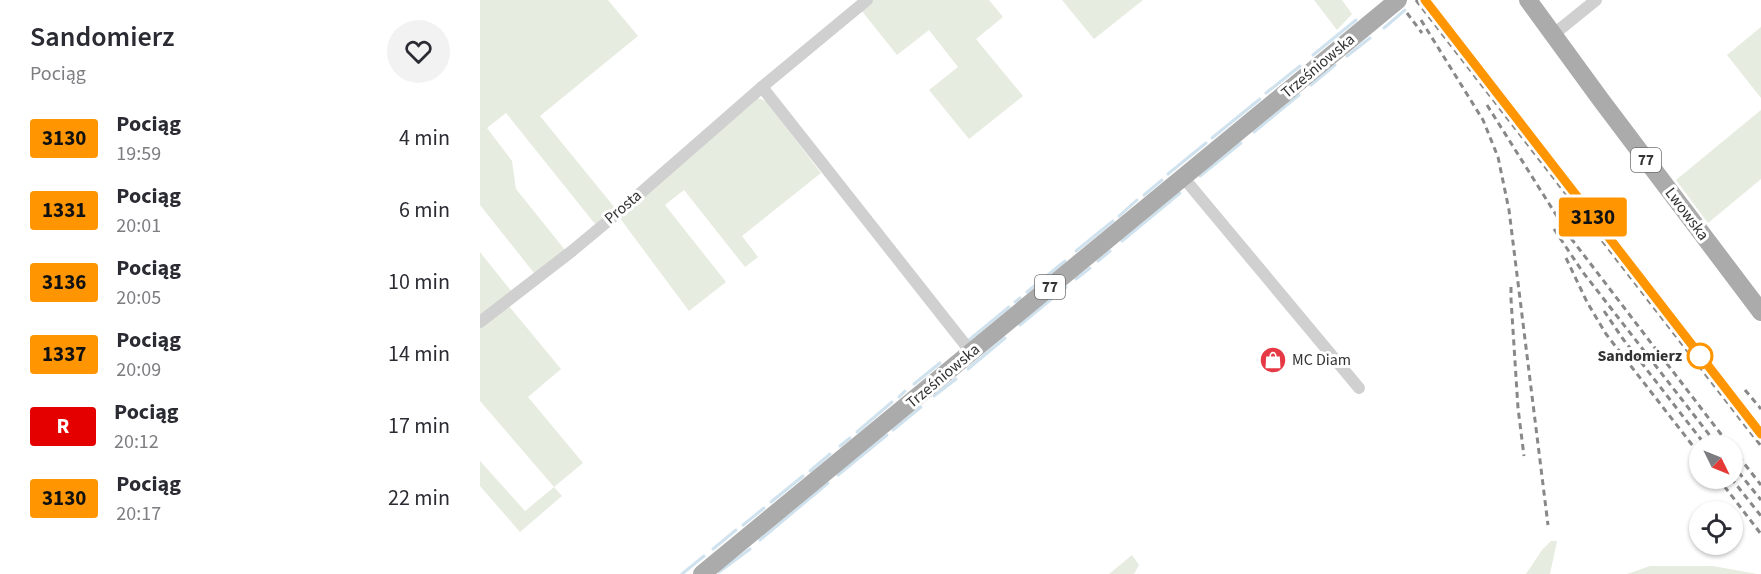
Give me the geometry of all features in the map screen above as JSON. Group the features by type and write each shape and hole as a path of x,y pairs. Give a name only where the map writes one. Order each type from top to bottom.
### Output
{"main road":[{"name":"Trześniowska","path":"702,574 1398,0"},
{"name":"Lwowska","path":"1528,0 1761,312"}],"street":[{"name":"Prosta","path":"480,322 620,211 762,87 867,0"},
{"path":"1554,34 1596,0"},
{"path":"762,87 971,352"},
{"path":"1183,177 1359,388"}],"shaded area":[{"path":"480,0 608,0 638,36 540,116 615,208 595,224 506,113 487,128 512,161 516,189 565,250 534,273 480,205"},
{"path":"872,0 989,0 1003,17 976,39 1023,96 969,139 929,90 958,67 929,30 897,55 861,10"},
{"path":"1062,0 1143,0 1094,39"},
{"path":"1314,0 1342,0 1352,14 1337,30"},
{"path":"1761,27 1761,98 1727,55"},
{"path":"757,98 766,101 821,173 742,236 758,257 745,267 684,190 665,205 726,282 689,311 619,217"},
{"path":"1761,110 1761,179 1708,223 1676,180"},
{"path":"480,252 512,292 480,317"},
{"path":"508,305 561,369 528,397 583,463 554,487 480,401 480,326"},
{"path":"480,461 525,511 554,487 562,496 520,532 480,486"},
{"path":"1551,541 1557,541 1550,574 1526,574 1542,550"},
{"path":"1132,555 1139,565 1134,574 1109,574"},
{"path":"1650,566 1713,566 1757,574 1627,574"}],"waterway":[{"path":"1384,28 1405,10"},
{"path":"1313,55 1356,20"},
{"path":"1347,56 1370,38"},
{"path":"1311,85 1335,65"},
{"path":"1266,93 1300,66"},
{"path":"1254,132 1299,95"},
{"path":"1212,138 1260,99"},
{"path":"1168,174 1206,143"},
{"path":"1200,176 1241,143"},
{"path":"1144,195 1162,180"},
{"path":"1122,241 1180,193"},
{"path":"1119,216 1137,200"},
{"path":"1076,251 1113,221"},
{"path":"1098,261 1110,251"},
{"path":"1027,292 1065,261"},
{"path":"1076,279 1090,268"},
{"path":"1020,325 1066,287"},
{"path":"1015,302 1020,298"},
{"path":"969,340 1009,307"},
{"path":"968,369 1005,338"},
{"path":"914,384 940,363"},
{"path":"934,396 956,379"},
{"path":"899,397 905,391"},
{"path":"857,432 892,402"},
{"path":"893,430 921,407"},
{"path":"838,475 887,435"},
{"path":"840,446 850,438"},
{"path":"810,471 830,454"},
{"path":"771,502 803,476"},
{"path":"760,540 828,483"},
{"path":"743,525 764,508"},
{"path":"713,549 736,530"},
{"path":"719,572 750,549"},
{"path":"682,574 704,556"}],"railway":[{"path":"1416,0 1761,446"},
{"path":"1407,13 1422,33"},
{"path":"1421,20 1483,120 1498,157 1509,210 1548,525"},
{"path":"1487,105 1570,237 1722,435"},
{"path":"1554,229 1582,271 1709,435"},
{"path":"1566,258 1587,302 1606,334 1689,441"},
{"path":"1511,287 1518,408 1524,456"},
{"path":"1604,311 1697,435"},
{"path":"1745,390 1761,409"},
{"path":"1743,462 1761,485"},
{"path":"1743,478 1761,500"},
{"path":"1726,489 1761,534"},
{"path":"1740,489 1761,516"}],"train":[{"name":"3130","path":"1425,0 1761,434"}],"place":[{"name":"Sandomierz","path":"1700,356"},
{"name":"MC Diam","path":"1273,360"}]}
